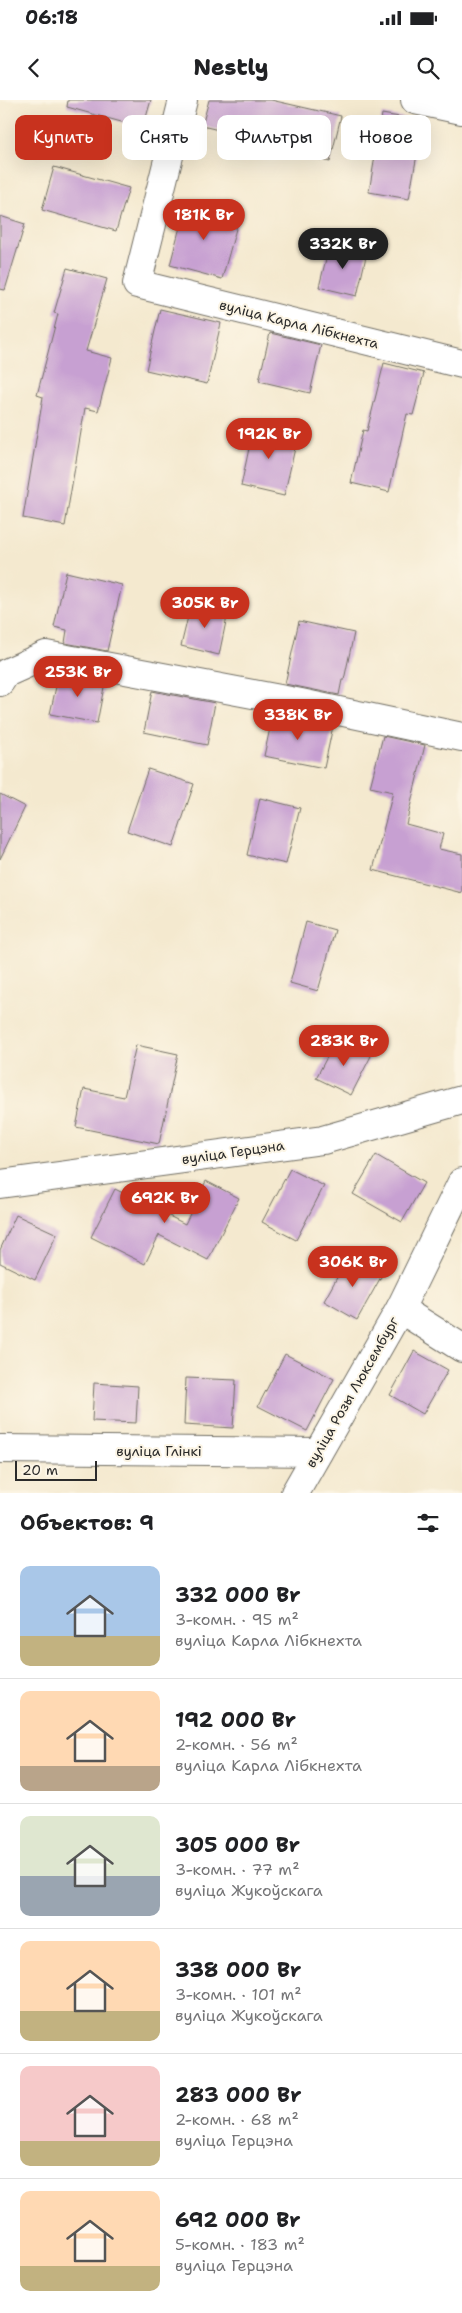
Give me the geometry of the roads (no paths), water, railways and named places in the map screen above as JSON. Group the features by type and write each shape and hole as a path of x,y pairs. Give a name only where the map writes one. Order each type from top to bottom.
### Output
{"street":[{"name":"вуліца Карла Лібкнехта","path":"183,100 137,284 462,364"},
{"path":"415,100 462,110"},
{"path":"0,682 6,673 46,655 302,703 462,737"},
{"name":"вуліца Герцэна","path":"0,1184 323,1140 462,1100"},
{"name":"вуліца Розы Люксембург","path":"295,1493 400,1309 462,1182"},
{"path":"400,1309 462,1348"},
{"name":"вуліца Глінкі","path":"0,1449 318,1452"}]}
